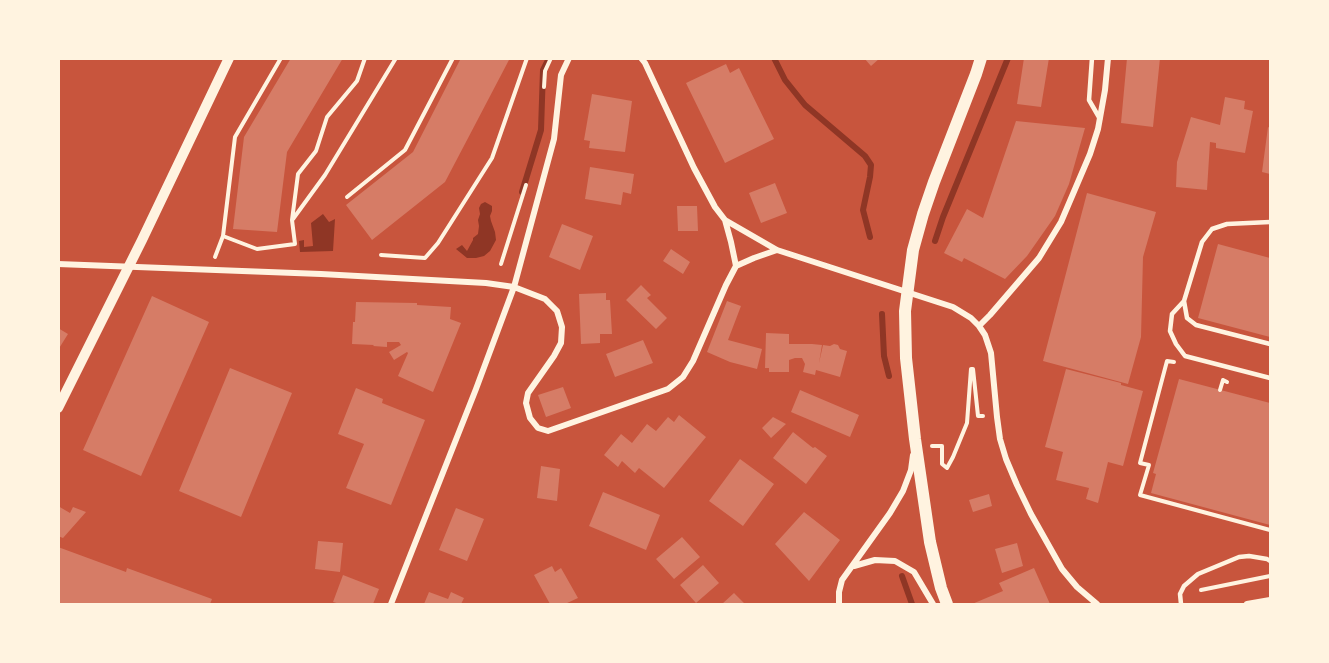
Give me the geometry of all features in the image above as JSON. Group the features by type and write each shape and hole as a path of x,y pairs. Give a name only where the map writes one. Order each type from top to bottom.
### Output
{"main road":[{"path":"947,604 930,542 915,439 908,388 905,311 913,250 923,214 981,58"}],"street":[{"path":"58,408 229,58"},
{"path":"391,604 477,389 514,287 554,139 561,75 569,58"},
{"path":"641,58 694,168 715,207 725,220 736,266"},
{"path":"979,326 1039,258 1061,222 1090,154 1100,118 1108,58"},
{"path":"725,220 777,250 953,307 979,326 991,353 1000,439 1017,485 1062,569 1077,587 1097,604"},
{"path":"58,264 463,282 514,287 545,299 557,311 562,327 561,343 528,393 526,403 530,418 538,428 548,431 668,389 683,377 693,361 736,266 777,250"},
{"path":"839,604 842,580 903,491 911,470 915,439"},
{"path":"853,566 875,560 895,561 914,572 933,604"},
{"path":"1247,604 1270,600"}],"lane":[{"path":"1092,58 1089,100 1100,118"},
{"path":"1270,222 1227,224 1212,229 1202,242 1184,301 1172,314 1170,331 1185,356 1270,378"},
{"path":"1184,301 1187,318 1196,325 1270,345"},
{"path":"1180,604 1180,594 1184,585 1198,574 1239,557 1249,556 1270,561"}],"path":[{"path":"215,256 223,236 235,137 281,58"},
{"path":"223,236 257,249 295,244 292,220 298,174 316,151 327,117 357,81 365,58"},
{"path":"292,220 325,175 396,58"},
{"path":"347,197 405,150 453,58"},
{"path":"381,255 425,258 438,243 492,158 526,58"},
{"path":"544,95 545,71 551,58"},
{"path":"501,264 526,185"},
{"path":"1166,365 1140,463 1149,465 1140,495 1249,522 1270,530"},
{"path":"932,446 942,446 942,464 947,468 967,423 971,369 973,369 978,416 983,416"},
{"path":"1220,390 1223,380 1232,383"},
{"path":"1191,591 1270,576"}],"shaded area":[{"path":"485,202 492,206 490,216 496,240 484,256 467,258 456,249 462,245 467,251 473,238 478,234 479,208"},
{"path":"323,214 329,222 335,219 333,251 300,252 299,241 304,240 304,247 313,246 311,223"}],"building":[{"path":"291,58 343,58 287,152 277,232 233,229 244,137"},
{"path":"461,58 510,58 445,182 372,240 346,205 413,152"},
{"path":"864,58 880,58 871,66"},
{"path":"1024,58 1049,58 1041,107 1017,104"},
{"path":"1127,58 1160,58 1153,127 1121,123"},
{"path":"726,64 730,73 739,68 774,139 725,163 686,83"},
{"path":"592,94 632,101 625,152 589,148 590,141 584,140"},
{"path":"1225,97 1245,101 1244,109 1253,111 1245,153 1216,148 1216,143 1210,142 1207,190 1176,187 1177,162 1191,117 1220,125"},
{"path":"1016,121 1085,128 1069,184 1055,216 1027,256 1005,279 964,258 962,262 944,253 967,209 983,218"},
{"path":"1268,127 1270,128 1270,174 1262,172"},
{"path":"590,167 634,174 631,194 623,192 621,205 585,199"},
{"path":"775,183 787,213 761,223 749,193"},
{"path":"1087,193 1156,212 1143,257 1141,337 1128,384 1043,361"},
{"path":"677,206 697,206 698,231 678,231"},
{"path":"562,224 593,236 580,270 549,257"},
{"path":"1218,244 1270,258 1270,337 1198,318"},
{"path":"671,249 690,262 683,274 663,261"},
{"path":"641,285 651,295 647,298 667,318 656,329 626,300"},
{"path":"606,293 606,300 610,300 612,334 600,334 600,343 581,344 579,294"},
{"path":"152,296 209,322 141,476 83,450"},
{"path":"727,301 741,306 728,340 762,349 757,369 730,362 707,352"},
{"path":"356,302 417,303 417,305 451,307 450,319 461,323 433,392 398,376 408,353 394,360 389,352 401,345 399,342 387,342 387,347 352,344"},
{"path":"58,328 68,334 58,350"},
{"path":"766,333 789,334 789,344 822,345 819,363 823,345 838,345 840,349 847,351 840,377 816,370 815,375 803,372 805,364 802,358 789,360 789,372 769,372 769,368 765,368"},
{"path":"643,340 653,363 615,377 606,354"},
{"path":"230,368 292,393 241,517 179,491"},
{"path":"1066,369 1143,391 1123,466 1108,462 1098,503 1086,499 1089,488 1056,480 1063,452 1045,447"},
{"path":"1179,379 1270,403 1270,525 1151,493 1156,474 1153,473"},
{"path":"563,387 571,408 546,417 538,395"},
{"path":"356,388 383,399 382,403 425,420 391,505 346,488 364,444 338,434"},
{"path":"800,390 859,415 850,437 791,412"},
{"path":"679,415 706,437 664,488 639,468 635,473 622,461 618,467 604,455 621,434 632,443 647,424 656,431 668,417 674,422"},
{"path":"773,417 786,424 771,438 762,428"},
{"path":"793,432 827,456 806,484 773,458"},
{"path":"740,459 774,484 743,526 709,501"},
{"path":"541,466 560,469 557,501 537,498"},
{"path":"603,492 660,515 646,550 589,526"},
{"path":"989,494 992,506 973,512 969,500"},
{"path":"58,506 70,513 73,507 86,512 63,538 58,536"},
{"path":"456,508 484,519 467,561 439,550"},
{"path":"804,512 840,540 809,581 775,544"},
{"path":"682,537 700,557 674,579 656,559"},
{"path":"318,541 343,543 340,572 315,569"},
{"path":"1017,543 1023,566 1002,573 995,549"},
{"path":"58,547 126,572 127,568 212,599 210,604 58,604"},
{"path":"703,565 719,583 696,603 680,585"},
{"path":"552,566 555,572 561,568 578,598 565,604 550,604 534,575"},
{"path":"1034,568 1050,604 972,604 1003,591 999,583"},
{"path":"343,575 379,589 373,604 333,602"},
{"path":"429,592 448,599 451,592 464,598 461,604 424,604"},
{"path":"734,593 745,604 722,604"}],"waterway":[{"path":"774,58 785,80 805,105 865,156 871,165 863,210 870,237"},
{"path":"935,241 1008,58"},
{"path":"522,192 541,130 543,70 547,62"},
{"path":"882,314 884,356 889,376"},
{"path":"902,576 912,604"}]}
